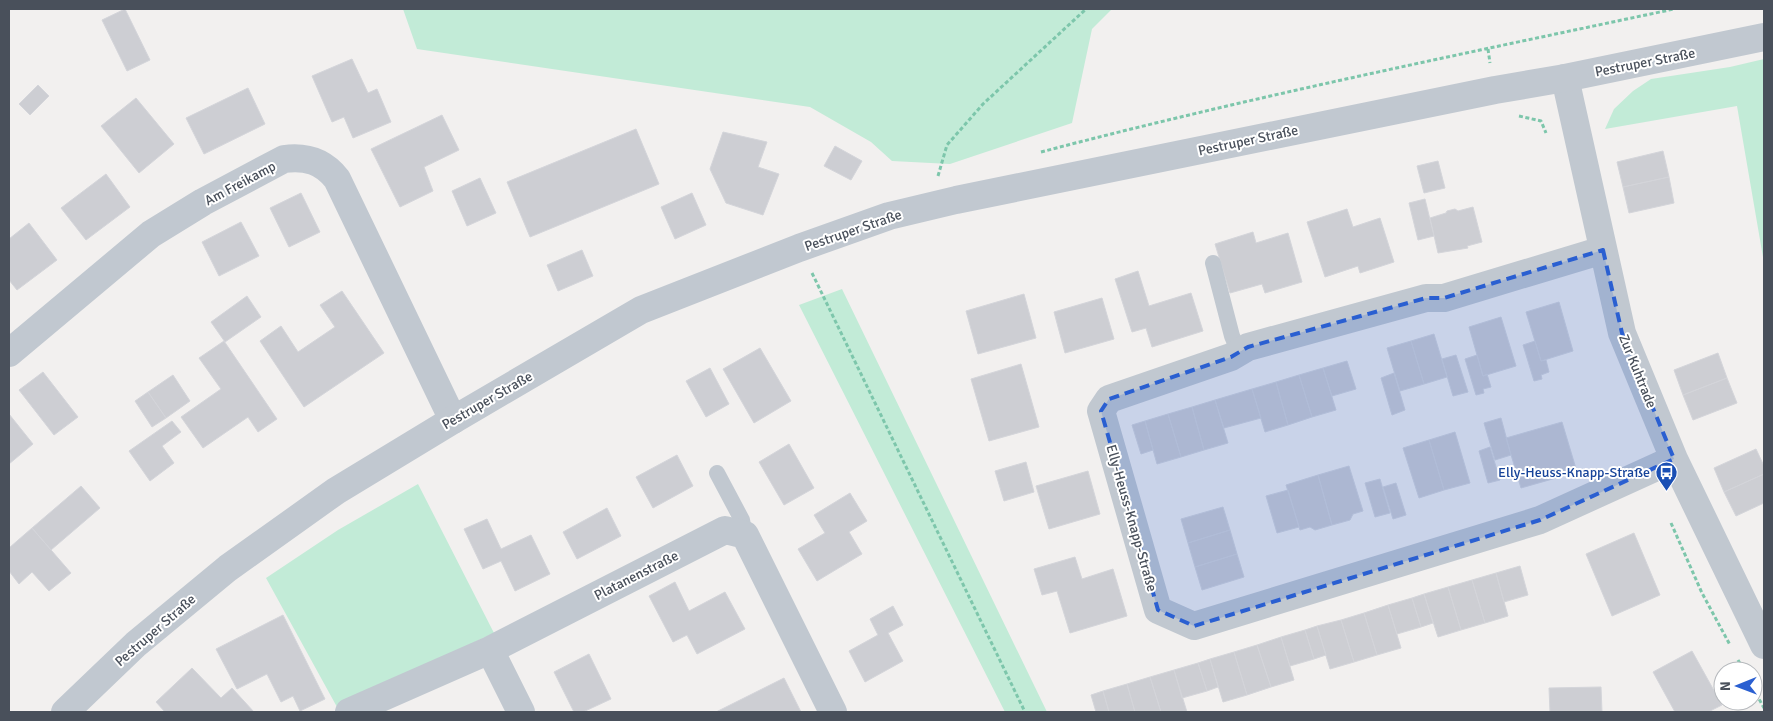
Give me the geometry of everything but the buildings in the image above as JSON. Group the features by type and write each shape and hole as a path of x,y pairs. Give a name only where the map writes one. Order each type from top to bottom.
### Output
{"street":[{"name":"Pestruper Straße","path":"65,712 136,644 228,568 336,491 641,310 799,248 889,216 956,200 1764,37"},
{"name":"Zur Kuhtrade","path":"1565,78 1622,333 1674,459 1764,645"},
{"name":"Am Freikamp","path":"9,352 151,234 203,202 284,159 296,157 320,163 330,170 337,179 453,420"},
{"name":"Elly-Heuss-Knapp-Straße","path":"1603,250 1444,298 1426,298 1248,347 1231,357 1109,399 1101,411 1158,610 1194,626 1540,520 1674,459"},
{"name":"Platanenstraße","path":"349,712 490,650 725,530 745,535"},
{"path":"745,535 832,712"},
{"path":"490,650 522,712"}],"lane":[{"path":"1214,263 1232,336 1239,352"},
{"path":"717,473 742,520 745,535"}],"path":[{"path":"947,176 938,178 946,145 983,104 1086,9"},
{"path":"1032,154 1118,132 1344,80 1674,9"},
{"path":"1516,116 1541,120 1551,144 1578,137"},
{"path":"799,248 1025,712"}],"highlighted area":[{"path":"1603,250 1622,333 1674,459 1540,520 1194,626 1158,610 1101,411 1109,399 1231,357 1248,347 1426,298 1444,298"}],"green space":[{"path":"403,9 1112,9 1092,29 1072,123 950,164 892,161 871,142 810,107 417,49"},
{"path":"1764,59 1764,263 1737,106 1605,129 1614,109 1633,91 1651,79 1730,67"},
{"path":"842,289 1047,712 1005,712 799,305"},
{"path":"418,484 494,633 337,707 266,578 338,530"}],"place":[{"name":"Elly-Heuss-Knapp-Straße","path":"1666,491"}]}
